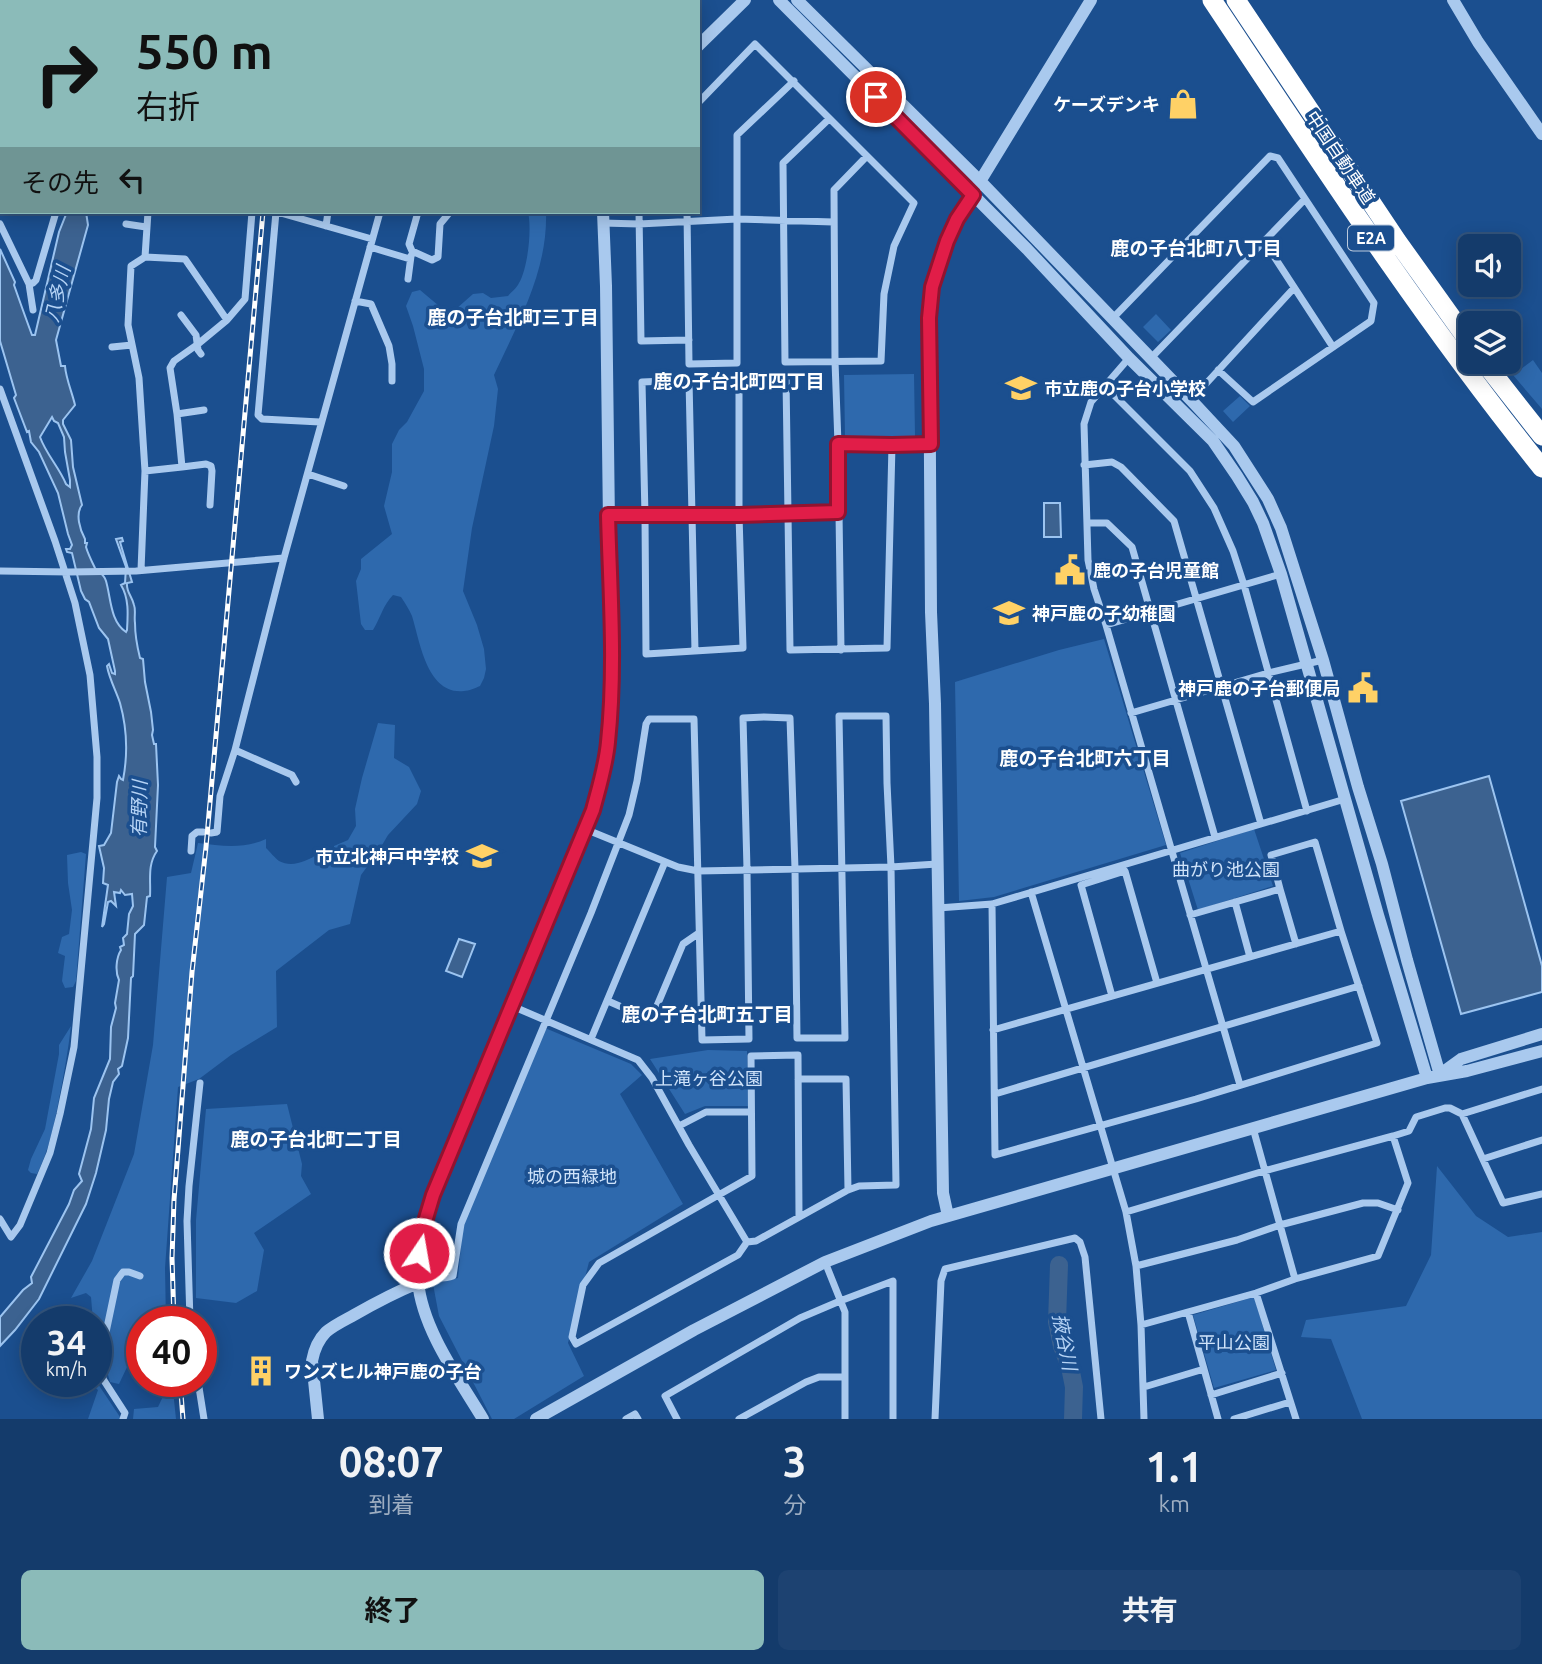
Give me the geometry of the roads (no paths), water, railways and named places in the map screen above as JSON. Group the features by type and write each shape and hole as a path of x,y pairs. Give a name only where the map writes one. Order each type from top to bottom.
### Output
{"highway":[{"name":"中国自動車道","path":"1212,0 1380,251 1470,376 1542,468"},
{"name":"中国自動車道","path":"1236,0 1346,167 1458,326"},
{"path":"1493,374 1542,436"}],"street":[{"path":"700,44 745,0"},
{"path":"779,0 1213,442 1237,475 1263,523 1281,574 1427,1078"},
{"path":"797,0 981,182 1191,400 1234,446 1269,499 1282,528 1322,660 1440,1075"},
{"path":"948,1216 943,1193 931,612 929,318 932,287 957,219 1091,0"},
{"path":"1453,0 1478,43 1542,134"},
{"path":"700,101 755,44 794,81 914,203 894,246 884,294 881,361 785,362 783,163 830,119"},
{"path":"687,216 690,364 737,363 737,135 794,81"},
{"path":"1113,318 1270,156 1278,158 1374,303 1371,321 1253,402 1218,370"},
{"path":"841,650 834,190 866,157"},
{"path":"1150,359 1305,199"},
{"path":"29,284 36,280 55,214"},
{"path":"145,257 148,214"},
{"path":"182,467 170,368 174,361 227,320 245,299 252,214"},
{"path":"277,214 258,415 262,419 320,422"},
{"path":"284,214 432,260 438,257 440,224 448,214"},
{"path":"326,226 328,214"},
{"path":"191,851 192,835 197,832 217,832 220,796 235,750 320,422 379,214"},
{"path":"408,279 411,255 409,244 417,214"},
{"path":"639,214 641,341 689,340"},
{"path":"483,1419 443,1352 425,1312 418,1283 419,1253 430,1205 593,810 602,777 608,743 611,681 603,218 639,224 687,216 834,222"},
{"path":"126,223 146,227"},
{"path":"0,225 29,284 33,310"},
{"path":"1264,241 1333,347"},
{"path":"139,570 145,471 139,378 128,325 131,266 145,257 186,259 227,320"},
{"path":"1191,400 1294,288"},
{"path":"355,301 371,304 389,346 392,381"},
{"path":"181,315 196,335 201,354"},
{"path":"112,347 132,345"},
{"path":"1129,358 1091,402 1084,425 1088,560 1094,589 1240,1085"},
{"path":"695,651 689,380 642,382 646,654 695,651 743,648 739,380 786,379 790,650 887,648 892,445"},
{"path":"1104,384 1190,471 1214,508 1244,584 1307,811"},
{"path":"0,389 68,572 90,675 97,757 97,798 74,1047 60,1114 50,1153 20,1225 11,1237 0,1220"},
{"path":"177,414 204,410"},
{"path":"838,444 931,444"},
{"path":"1084,465 1112,462 1121,467 1174,521 1261,824"},
{"path":"145,471 206,464 211,466 210,505"},
{"path":"308,474 338,486"},
{"path":"211,490 222,490"},
{"path":"608,515 838,512"},
{"path":"1087,523 1107,523 1132,547 1215,837"},
{"path":"0,571 139,570 284,558"},
{"path":"1106,625 1281,574"},
{"path":"1131,713 1322,660"},
{"path":"318,1419 312,1361 313,1353 328,1330 392,1294 428,1279 453,1276 461,1224 629,815 649,719 694,719 702,1040 748,1039 743,718 764,717 790,718 797,1038 845,1038 839,716 886,716 896,1185 859,1186 849,1190 756,1241 747,1242 738,1255 576,1344 572,1337 583,1285 599,1263 752,1177 751,1056 798,1055 799,1216"},
{"path":"235,750 292,775 296,782"},
{"path":"938,908 992,904 1345,799"},
{"path":"585,829 678,867 698,871 937,864"},
{"path":"992,904 995,1155 1196,1099 1377,1043 1315,842 1270,855 1296,944"},
{"path":"591,1039 665,862"},
{"path":"1112,996 1081,885 1125,871 1157,983"},
{"path":"1190,915 1280,889"},
{"path":"1031,892 1126,1212 1136,1266 1144,1419"},
{"path":"1235,902 1250,957"},
{"path":"993,1030 1341,931"},
{"path":"608,1001 651,1020 683,944 699,933"},
{"path":"995,1094 1359,986"},
{"path":"512,1006 642,1063 747,1242"},
{"path":"1440,1075 1461,1059 1542,1034"},
{"path":"536,1419 694,1330 825,1262 931,1221 1427,1078 1467,1071 1542,1051"},
{"path":"798,1079 846,1079 849,1190"},
{"path":"190,1306 187,1221 200,1083"},
{"path":"1462,1114 1542,1089"},
{"path":"1126,1212 1409,1131 1416,1117 1445,1108 1462,1114 1503,1203 1542,1194"},
{"path":"679,1126 706,1112 751,1112"},
{"path":"1253,1129 1295,1279"},
{"path":"1141,1325 1378,1256 1408,1183 1393,1136"},
{"path":"1483,1159 1542,1140"},
{"path":"1136,1266 1363,1203 1378,1203 1398,1210"},
{"path":"935,1419 941,1281 945,1269 1074,1238 1080,1242 1085,1257 1101,1419"},
{"path":"825,1262 845,1312 845,1419"},
{"path":"123,1419 125,1413 103,1379 101,1356 117,1280 123,1272 141,1276"},
{"path":"677,1419 664,1396 800,1318 892,1281 893,1419"},
{"path":"1256,1293 1296,1419"},
{"path":"1188,1312 1218,1419"},
{"path":"1144,1387 1204,1369"},
{"path":"1211,1395 1282,1373"},
{"path":"739,1419 806,1382 819,1377 845,1377"},
{"path":"201,1397 204,1419"},
{"path":"1234,1419 1290,1402"},
{"path":"626,1419 635,1414 638,1419"}],"water":[{"path":"66,214 86,214 88,225 56,340 61,366 65,366 75,405 63,420 63,424 71,440 73,467 82,505 79,513 81,531 95,568 105,579 117,622 126,632 127,606 121,585 125,583 126,567 116,539 122,538 123,541 120,542 132,582 127,583 127,586 135,607 136,640 140,658 143,659 152,735 156,744 157,851 151,867 150,896 147,897 144,925 135,934 128,1038 122,1066 113,1082 96,1173 86,1204 39,1299 34,1306 21,1306 21,1322 0,1346 0,1317 32,1283 31,1277 74,1190 82,1181 79,1174 91,1129 94,1098 110,1059 111,1027 119,980 117,961 120,947 124,945 123,938 127,934 129,914 133,906 132,894 125,895 121,890 120,893 114,892 116,906 111,901 108,902 102,927 108,885 103,883 104,868 99,846 104,845 111,833 119,776 123,780 126,751 124,722 107,666 109,664 115,674 108,639 99,628 89,602 81,591 72,553 66,549 70,549 72,545 58,493 39,452 31,442 14,398 16,395 0,341 0,249 15,282 32,335 35,335 59,232","holes":["52,417 64,437 70,480 70,487 40,437"]},
{"path":"1044,503 1060,503 1061,537 1044,537"},
{"path":"1489,776 1542,966 1542,992 1461,1014 1401,801"},
{"path":"459,939 475,944 462,977 446,971"}],"waterway":[{"name":"掖谷川","path":"1059,1265 1057,1322 1074,1387 1073,1419"}],"railway":[{"path":"174,1306 174,1200 192,972 206,847 263,214"},
{"path":"181,1397 183,1419"}],"place":[{"name":"ケーズデンキ","path":"1183,104"},
{"name":"市立鹿の子台小学校","path":"1021,388"},
{"name":"鹿の子台児童館","path":"1070,570"},
{"name":"神戸鹿の子幼稚園","path":"1009,613"},
{"name":"神戸鹿の子台郵便局","path":"1363,688"},
{"name":"市立北神戸中学校","path":"482,856"},
{"name":"ワンズヒル神戸鹿の子台","path":"261,1371"}],"district":[{"name":"鹿の子台北町八丁目","path":"1196,248"},
{"name":"鹿の子台北町三丁目","path":"513,317"},
{"name":"鹿の子台北町四丁目","path":"739,381"},
{"name":"鹿の子台北町六丁目","path":"1085,758"},
{"name":"鹿の子台北町五丁目","path":"707,1014"},
{"name":"鹿の子台北町二丁目","path":"316,1139"}],"water label":[{"name":"八多川","path":"57,294"},
{"name":"有野川","path":"139,809"}],"park label":[{"name":"曲がり池公園","path":"1226,869"},
{"name":"上滝ヶ谷公園","path":"709,1078"},
{"name":"城の西緑地","path":"572,1176"},
{"name":"平山公園","path":"1234,1342"}]}
